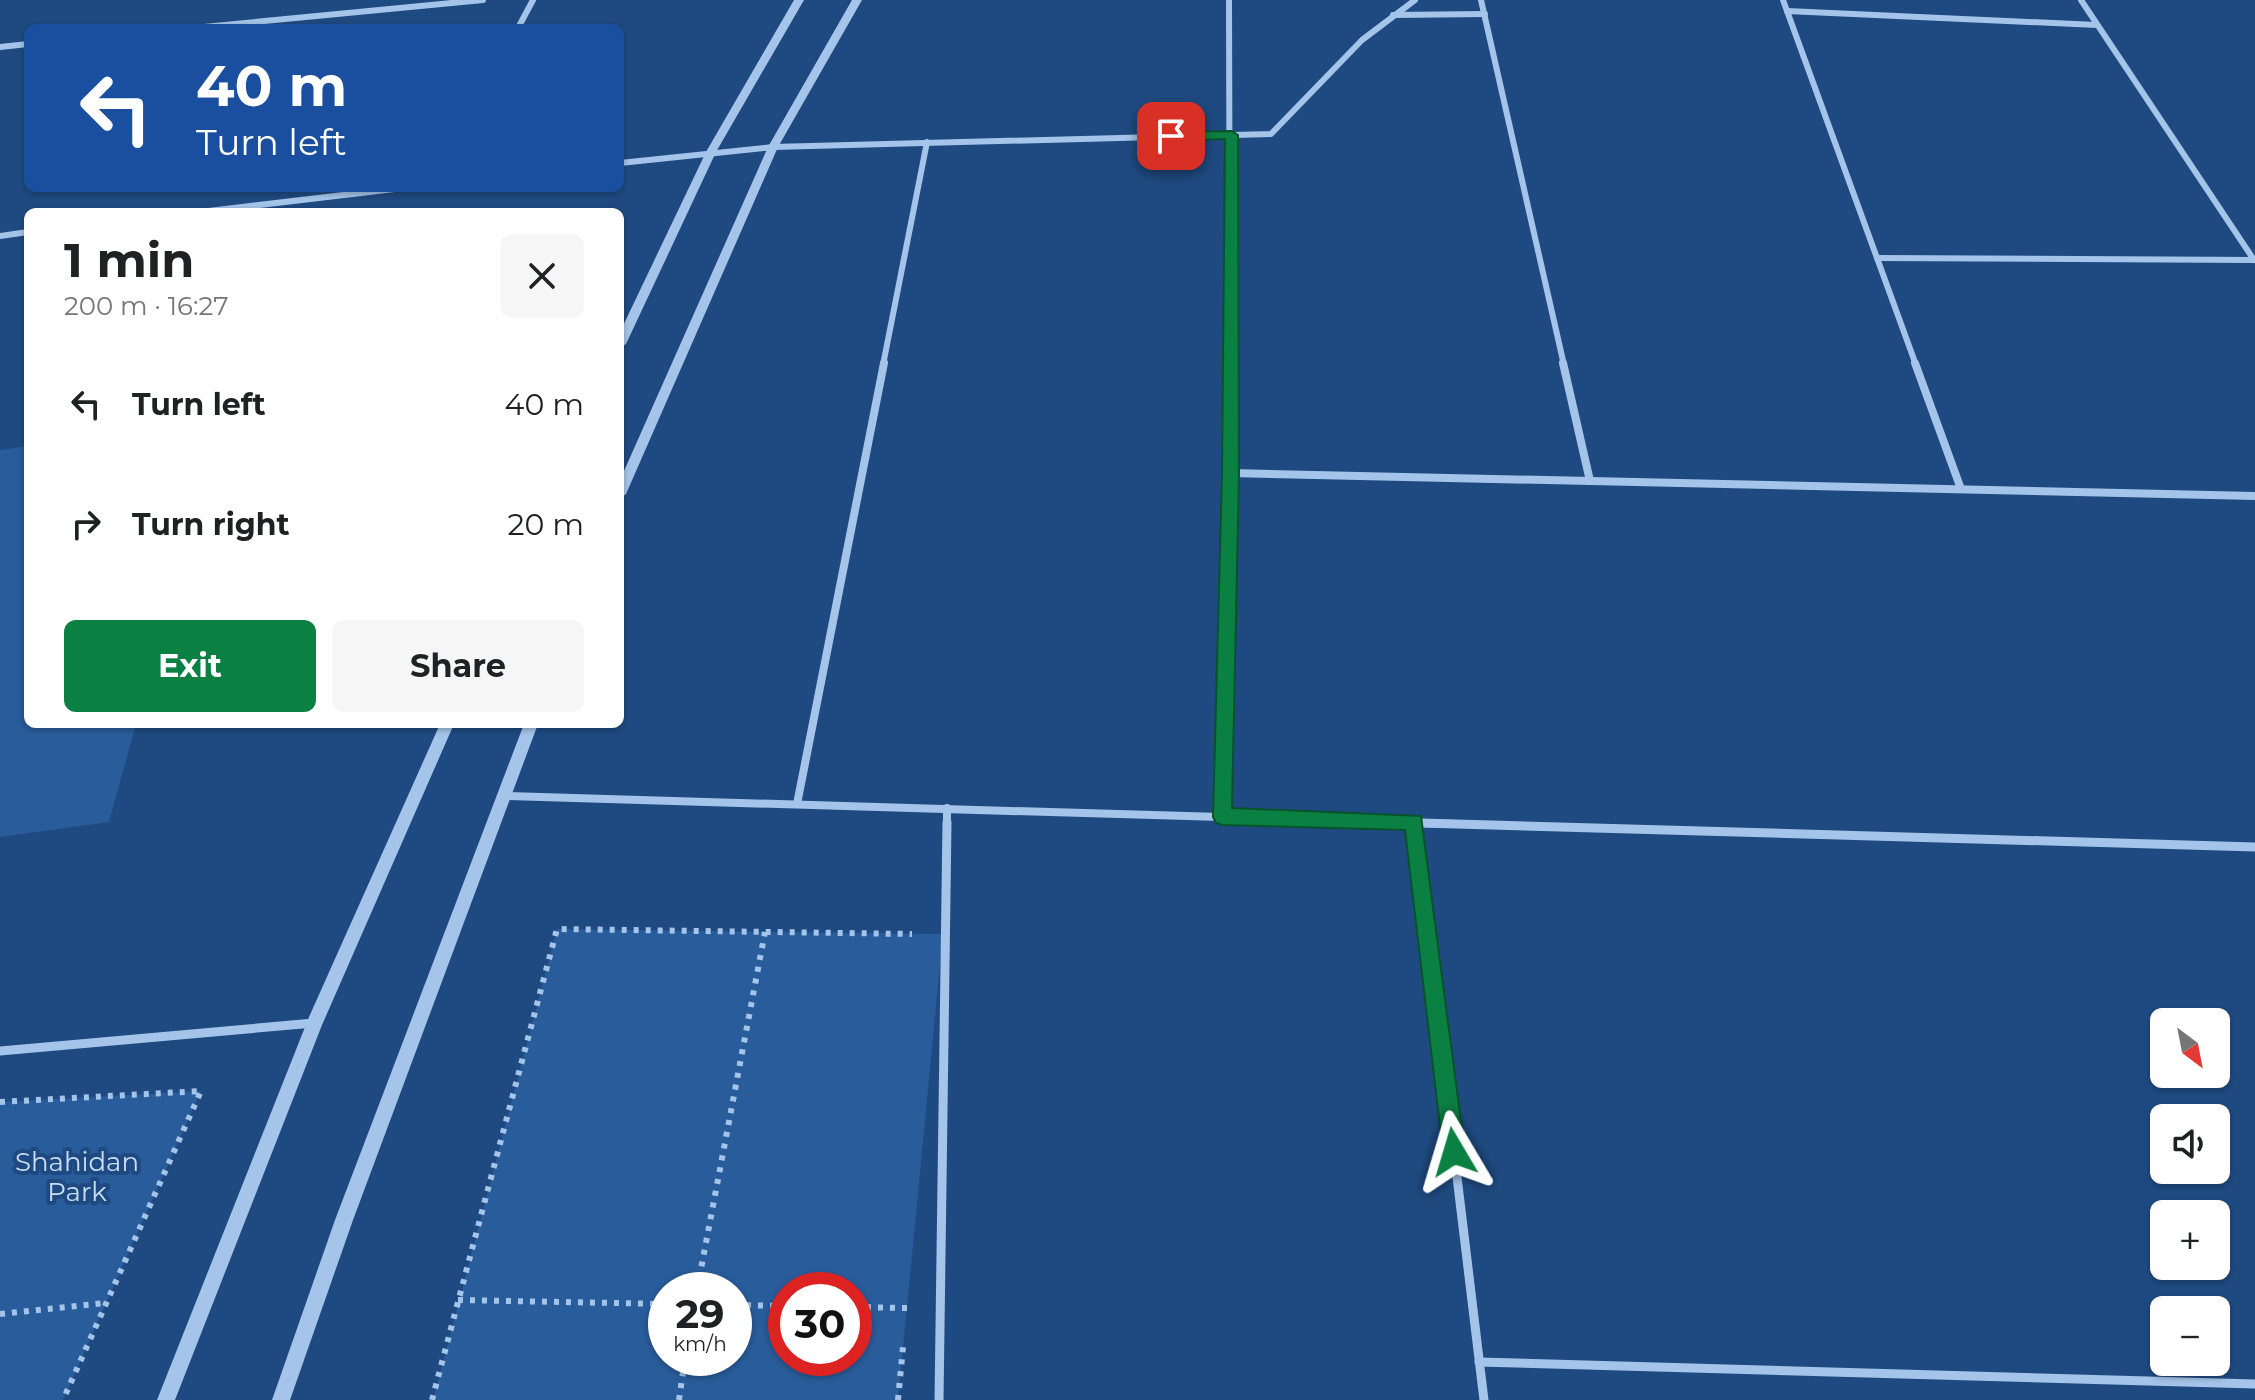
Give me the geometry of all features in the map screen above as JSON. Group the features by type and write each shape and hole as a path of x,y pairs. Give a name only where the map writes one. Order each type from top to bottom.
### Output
{"street":[{"path":"234,24 483,0"},
{"path":"520,24 533,0"},
{"path":"624,336 711,152 799,0"},
{"path":"624,485 773,147 857,0"},
{"path":"1222,817 1230,473 1232,135 1229,0"},
{"path":"624,163 773,147 1271,134 1339,63 1393,15 1415,0"},
{"path":"1481,0 1590,481"},
{"path":"1783,0 1961,489"},
{"path":"2081,0 2254,260"},
{"path":"1787,11 2097,25"},
{"path":"1393,15 1485,14"},
{"path":"0,47 24,44"},
{"path":"797,804 927,142"},
{"path":"234,208 369,192"},
{"path":"0,236 24,233"},
{"path":"1877,258 2254,260"},
{"path":"1230,473 2255,496"},
{"path":"166,1400 315,1023 445,728"},
{"path":"281,1400 344,1220 529,728"},
{"path":"503,796 2255,847"},
{"path":"939,1400 947,808"},
{"path":"1414,822 1484,1400"},
{"path":"0,1051 315,1023"},
{"path":"1479,1362 2255,1384"}],"path":[{"path":"432,1400 557,929 928,934"},
{"path":"700,1272 765,932"},
{"path":"0,1102 201,1091 63,1400"},
{"path":"905,1323 908,1292"},
{"path":"458,1300 648,1304"},
{"path":"0,1314 106,1303"},
{"path":"872,1307 907,1308"},
{"path":"898,1400 904,1339"},
{"path":"679,1400 682,1376"}],"green space":[{"path":"24,447 24,728 135,728 109,822 0,837 0,450"},
{"path":"557,929 943,934 898,1400 433,1400"},
{"name":"Shahidan Park","path":"201,1091 63,1400 0,1400 0,1102"}],"route":[{"path":"1171,136 1232,135 1230,473 1222,817 1414,822 1454,1152"}]}
